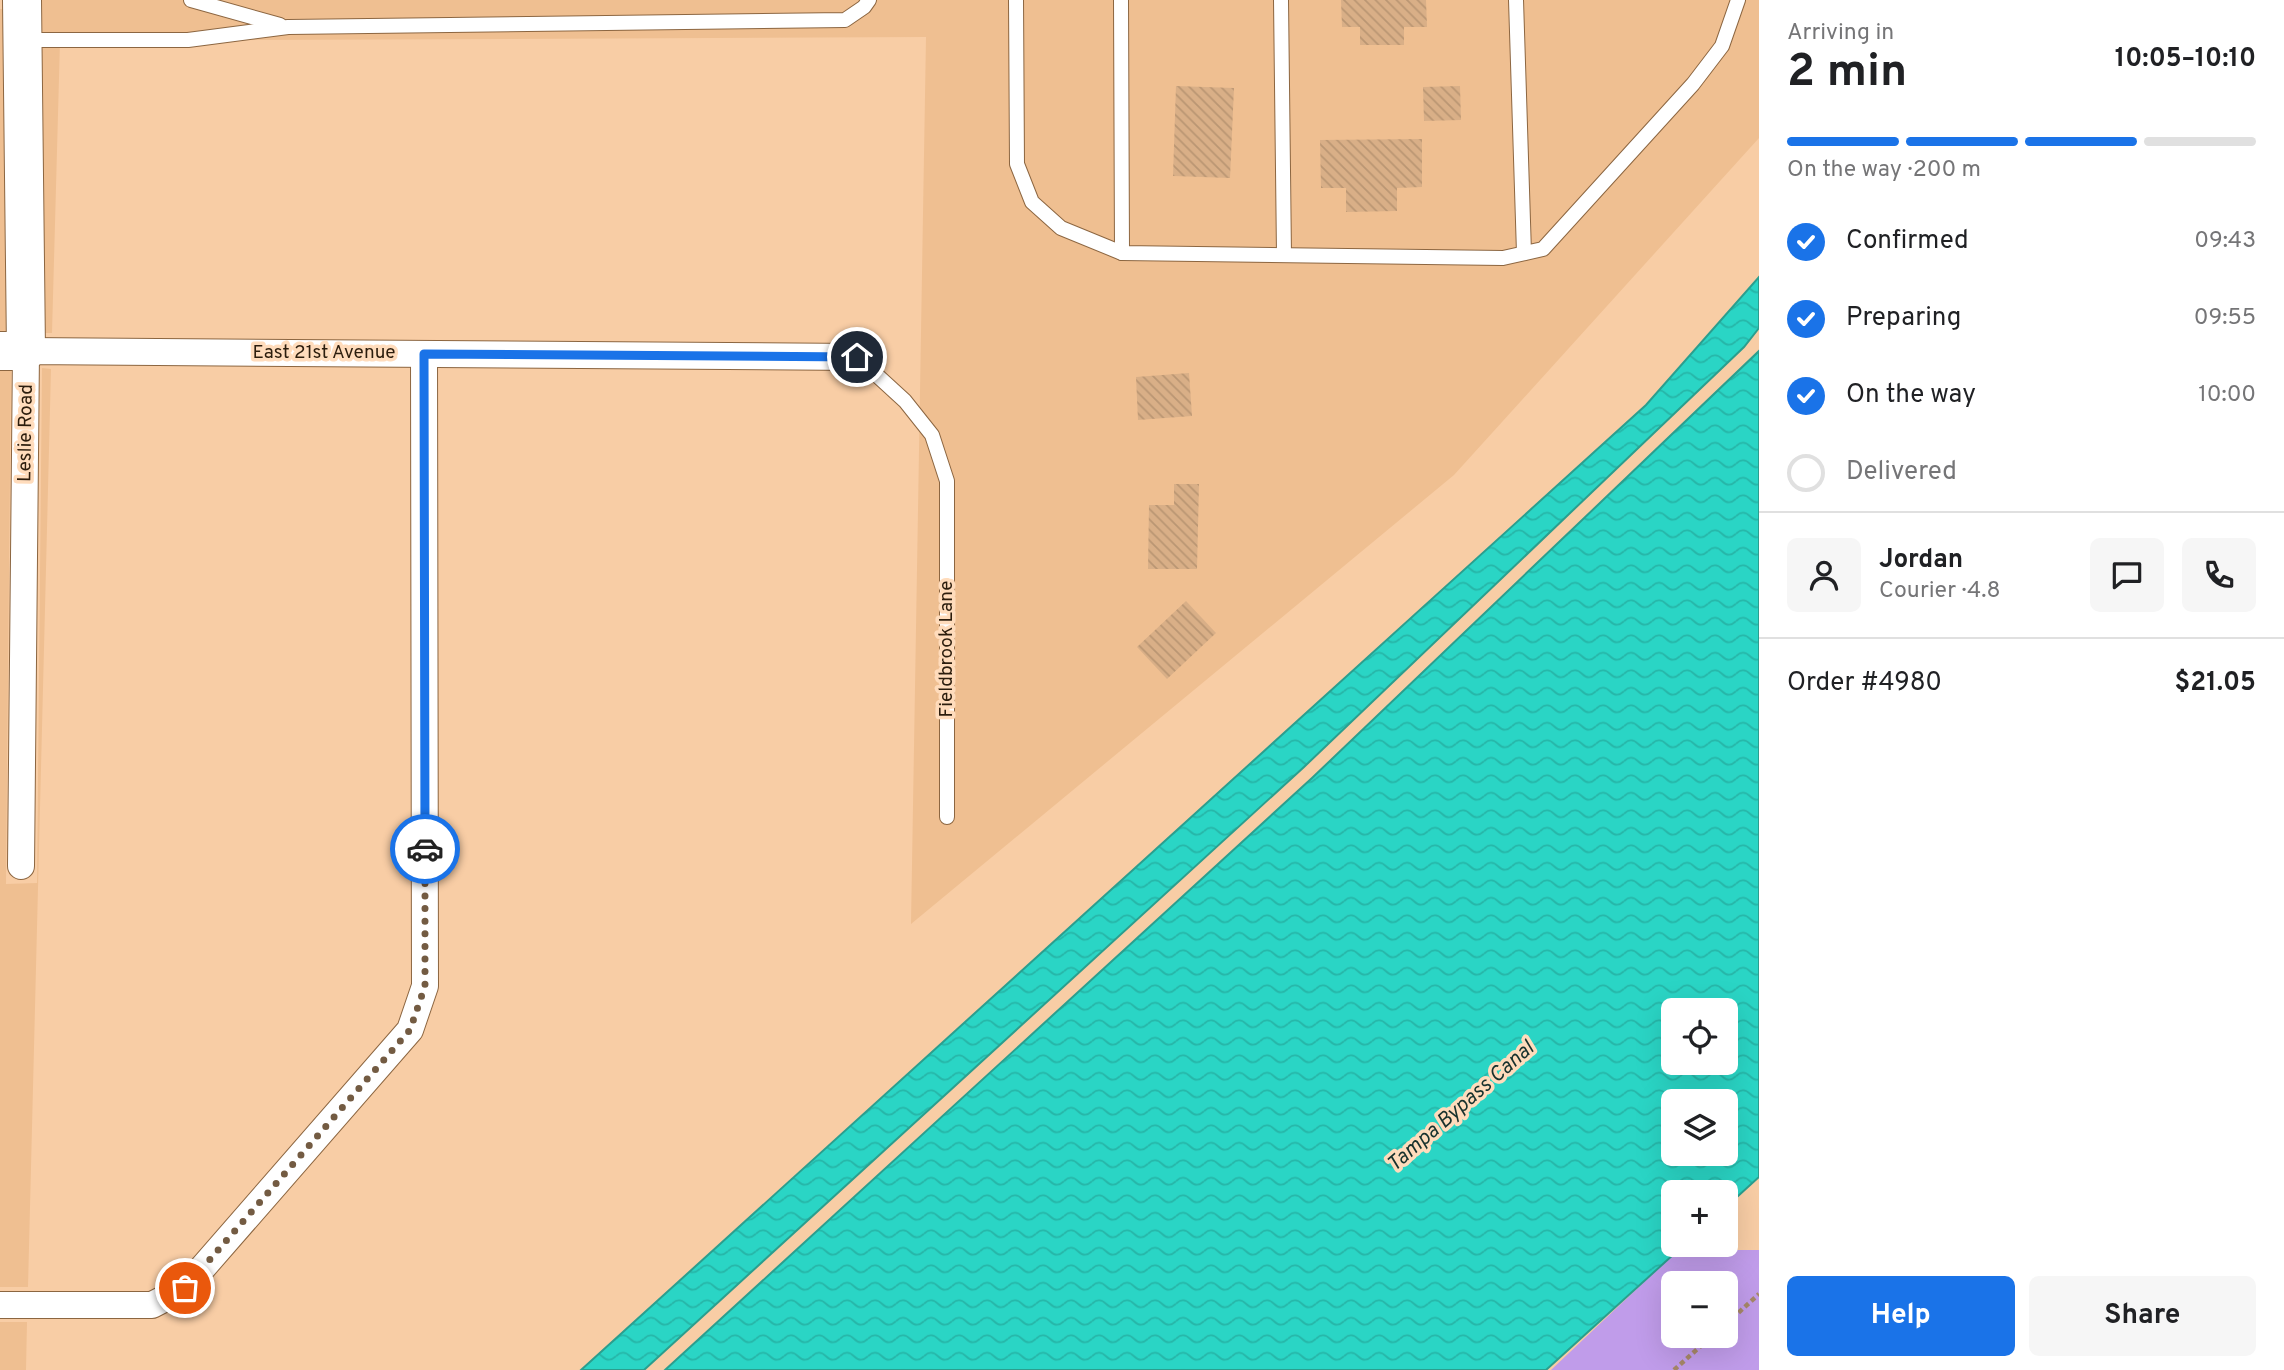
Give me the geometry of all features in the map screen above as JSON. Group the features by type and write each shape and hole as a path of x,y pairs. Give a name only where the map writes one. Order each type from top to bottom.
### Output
{"main road":[{"name":"Leslie Road","path":"13,351 22,0"}],"street":[{"name":"East 21st Avenue","path":"13,351 857,357"},
{"name":"Leslie Road","path":"13,351 21,866"},
{"path":"0,1305 152,1305 185,1288 410,1030 425,986 424,354"}],"lane":[{"path":"191,0 288,27"},
{"path":"22,40 188,40 288,27 845,20 864,7 869,0"},
{"path":"1016,0 1017,164 1032,202 1061,228 1122,253 1503,258 1543,249 1693,84 1722,46 1738,0"},
{"path":"1121,0 1122,253"},
{"path":"1281,0 1284,255"},
{"path":"1516,0 1524,253"},
{"name":"Fieldbrook Lane","path":"857,357 905,401 932,435 947,481 947,817"}],"path":[{"path":"1738,1313 1759,1294"},
{"path":"1675,1370 1699,1348"}],"shaded area":[{"path":"38,0 1759,0 1759,138 1454,475 911,924 926,37 60,41 52,333 42,333"},
{"path":"0,9 7,9 10,333 0,333"},
{"path":"0,368 11,368 6,884 37,883 42,368 51,369 28,1287 0,1287"},
{"path":"1738,1250 1759,1250 1759,1370 1551,1370 1671,1257 1738,1257"},
{"path":"0,1322 27,1322 26,1370 0,1370"}],"water":[{"path":"1759,277 1759,328 1744,347 1304,767 644,1370 581,1370 1646,405"},
{"name":"Tampa Bypass Canal","path":"1759,351 1759,1177 1738,1196 1738,1180 1661,1180 1661,1257 1671,1257 1546,1370 665,1370 1312,778"}],"building":[{"path":"1341,0 1426,0 1427,27 1404,27 1404,45 1360,45 1360,27 1342,27"},
{"path":"1176,86 1234,88 1230,178 1173,176"},
{"path":"1460,86 1461,120 1424,121 1423,87"},
{"path":"1422,139 1422,187 1397,188 1397,211 1346,212 1346,188 1321,188 1320,140"},
{"path":"1189,373 1192,416 1138,420 1136,377"},
{"path":"1174,484 1199,484 1197,569 1148,569 1149,505 1174,505"},
{"path":"1186,601 1216,633 1167,679 1137,647"}],"way so far":[{"path":"185,1288 410,1030 425,986 425,849"}],"route":[{"path":"425,849 424,354 857,357"}]}
